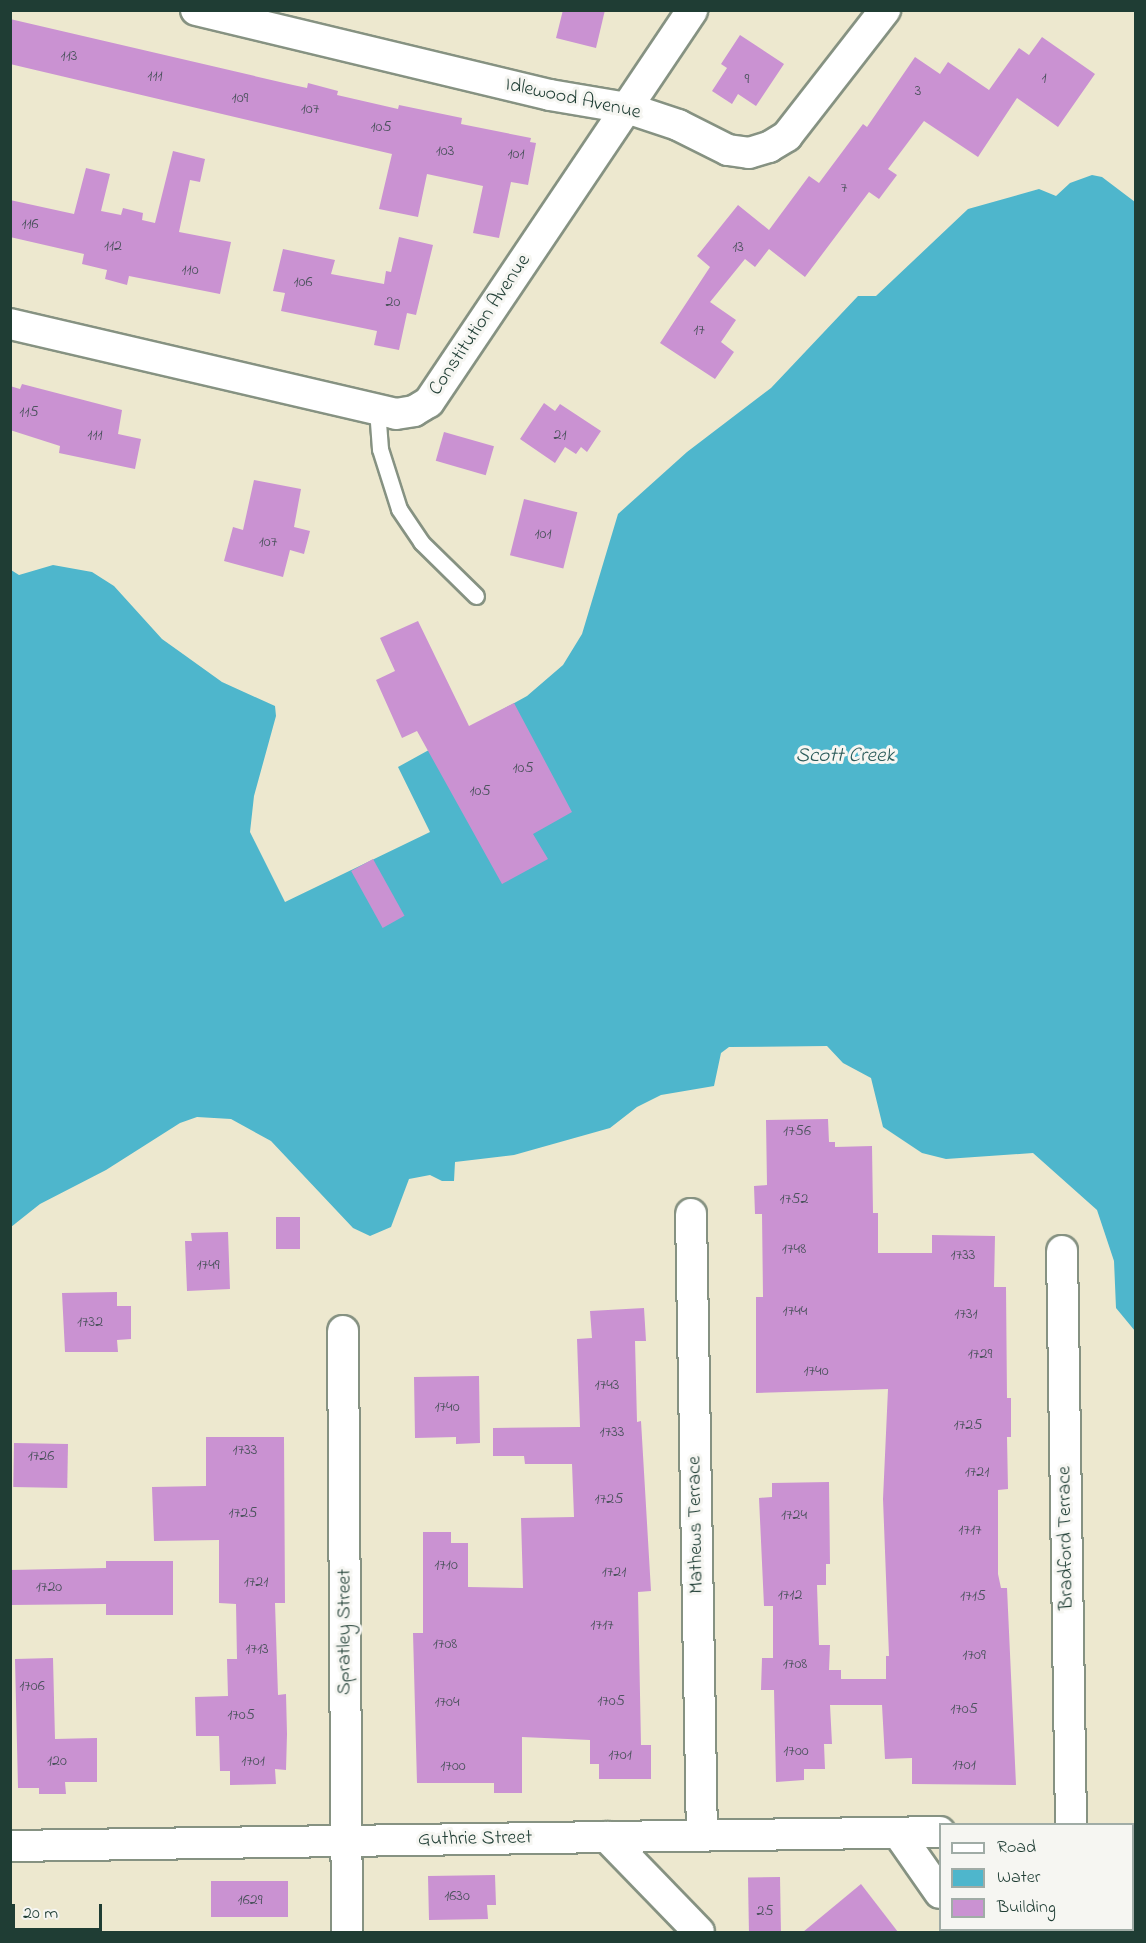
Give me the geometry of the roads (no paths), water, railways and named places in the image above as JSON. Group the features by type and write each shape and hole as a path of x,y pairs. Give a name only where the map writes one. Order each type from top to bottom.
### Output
{"street":[{"name":"Idlewood Avenue","path":"196,10 550,95 627,108 678,125 728,150 749,153 770,147 787,136 885,10"},
{"name":"Constitution Avenue","path":"10,324 377,409 405,412 429,402 692,10"},
{"name":"Mathews Terrace","path":"690,1214 702,1835"},
{"name":"Bradford Terrace","path":"1062,1251 1071,1823"},
{"name":"Spratley Street","path":"343,1332 347,1932"},
{"name":"Guthrie Street","path":"10,1846 939,1832"},
{"path":"898,1833 939,1892"},
{"path":"607,1837 699,1932"}],"lane":[{"path":"377,409 380,449 399,509 421,542 476,596"}],"water":[{"name":"Scott Creek","path":"1092,175 1102,177 1135,202 1135,1331 1116,1308 1114,1261 1097,1210 1033,1153 946,1159 922,1153 883,1127 871,1078 843,1063 827,1046 729,1047 721,1053 714,1086 661,1095 637,1107 610,1128 514,1155 455,1162 454,1181 442,1181 430,1175 409,1179 391,1227 370,1236 353,1228 271,1141 231,1119 197,1117 180,1123 106,1170 40,1204 11,1227 11,570 19,575 53,565 92,572 114,586 162,639 222,682 275,706 276,716 254,796 250,832 285,902 430,832 398,767 527,696 563,665 582,634 618,514 687,452 771,388 858,296 876,296 968,209 1039,189 1056,196 1070,183"}]}
